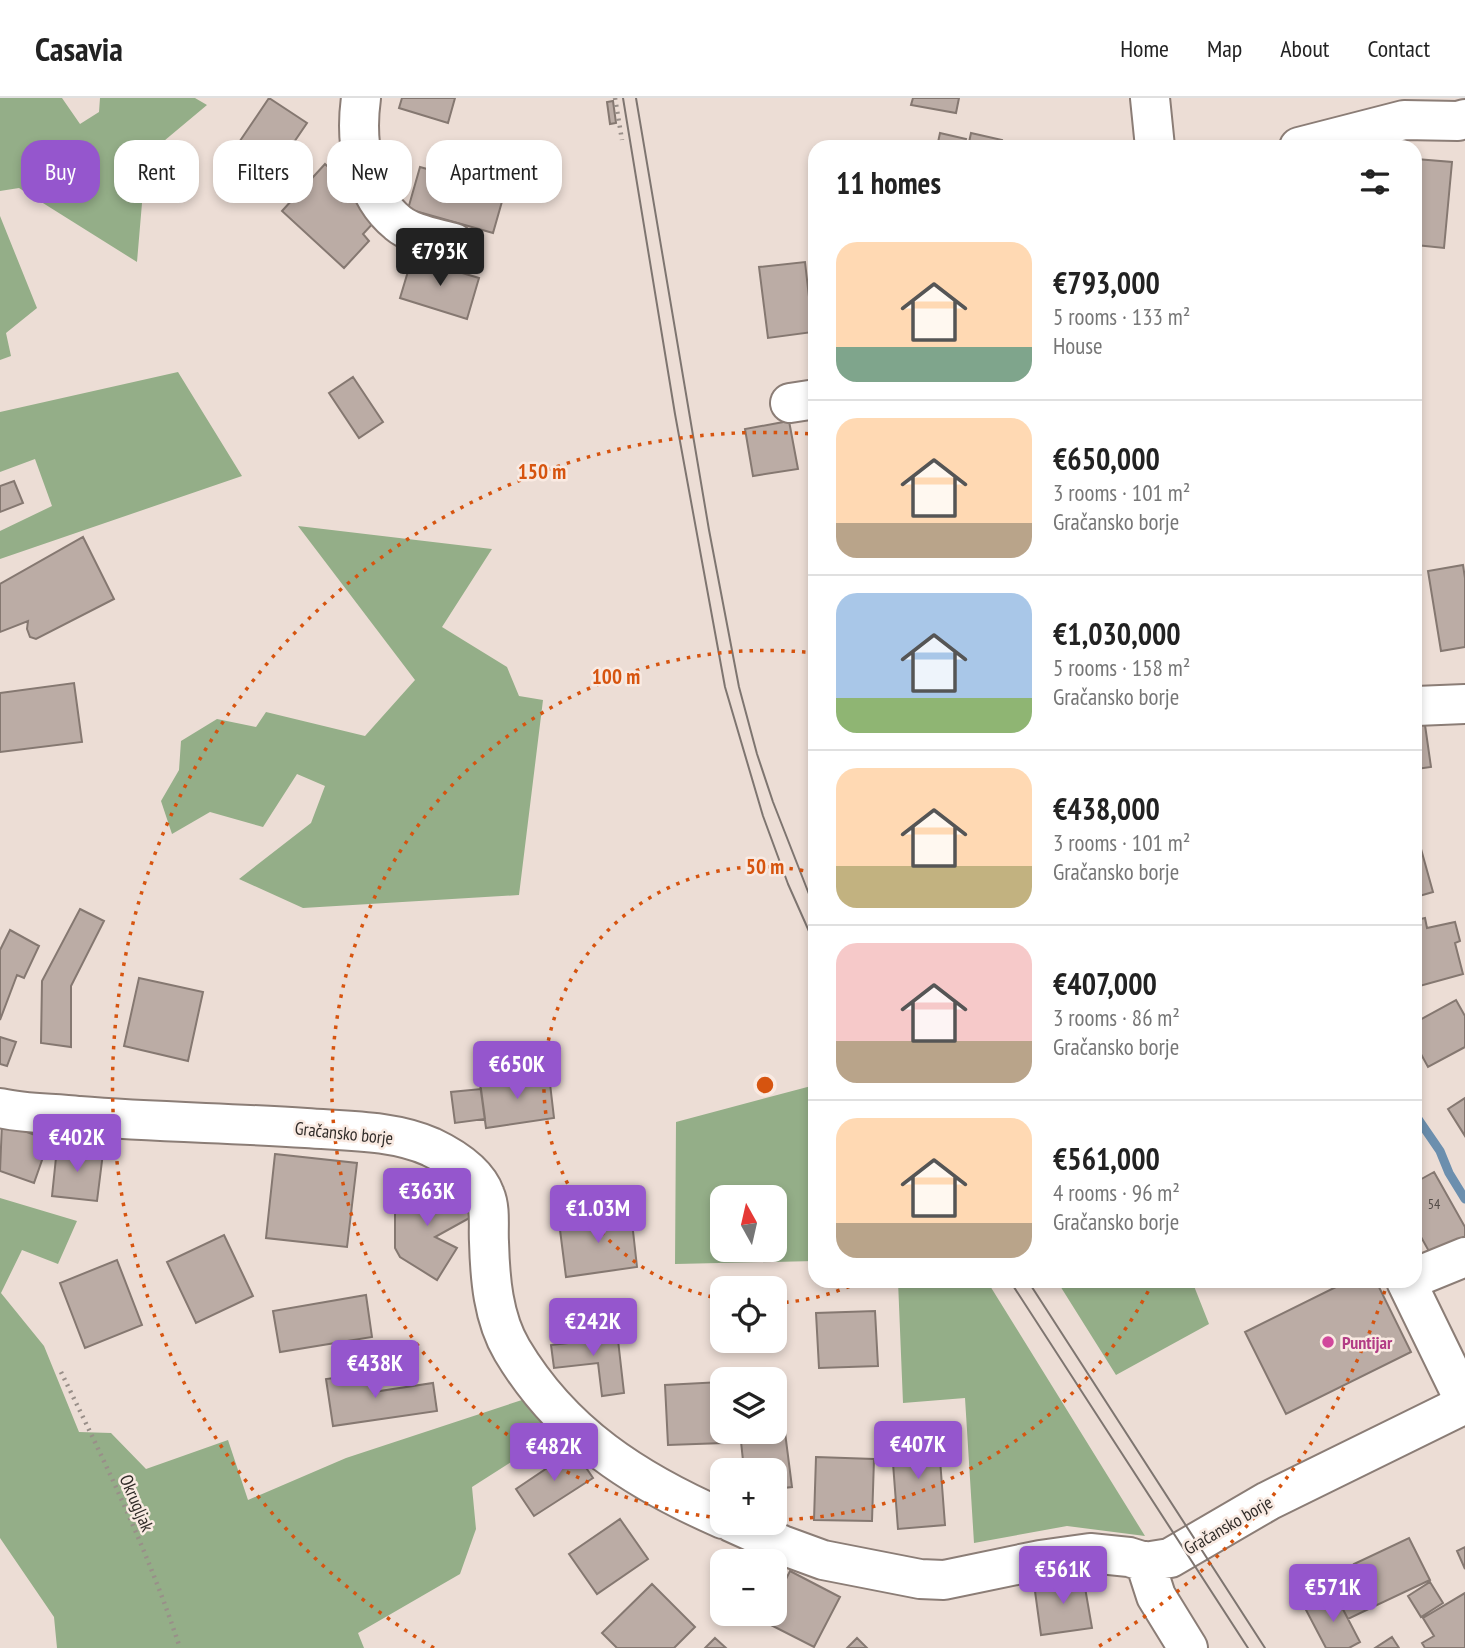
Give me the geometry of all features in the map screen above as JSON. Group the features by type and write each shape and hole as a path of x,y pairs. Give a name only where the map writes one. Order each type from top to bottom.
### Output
{"street":[{"path":"362,98 359,132 362,157 367,178 376,196 399,224 454,243"},
{"path":"1150,98 1154,140"},
{"path":"1326,140 1404,120 1465,120"},
{"path":"1422,706 1465,704"},
{"name":"Gračansko borje","path":"0,1108 116,1118 360,1131 429,1146 457,1162 477,1179 486,1196 492,1290 498,1317 511,1349 530,1375 558,1410 613,1461 677,1499 710,1513"},
{"path":"1422,1275 1465,1257"},
{"path":"1409,1288 1465,1403"},
{"name":"Gračansko borje","path":"762,1535 823,1560 920,1579 944,1580 1040,1560 1090,1553 1129,1557 1145,1562 1170,1558 1268,1501 1465,1403"},
{"path":"1145,1562 1157,1596 1188,1648"}],"path":[{"path":"615,98 622,140"},
{"name":"Okrugljak","path":"61,1372 101,1453 165,1601 180,1648"}],"green space":[{"path":"0,98 62,98 80,124 99,112 100,98 195,98 207,105 165,140 114,140 114,203 142,203 137,262 43,203 100,203 100,140 21,140 21,189 0,191"},
{"path":"0,216 37,308 6,333 11,356 0,360"},
{"path":"178,372 242,476 0,559 0,531 52,506 35,459 0,472 0,412"},
{"path":"298,526 492,549 442,627 507,667 519,696 543,700 519,895 303,908 239,879 311,823 325,786 297,774 263,827 210,812 172,834 161,801 179,770 181,741 217,719 256,727 266,712 365,736 415,680"},
{"path":"808,1087 808,1261 788,1262 788,1185 710,1185 710,1262 768,1262 675,1264 676,1122"},
{"path":"0,1198 77,1221 58,1264 22,1250 1,1293 44,1346 79,1432 111,1433 146,1469 228,1440 248,1500 346,1458 525,1399 560,1431 472,1487 476,1529 460,1574 358,1633 364,1648 57,1648 54,1617 0,1538"},
{"path":"898,1288 991,1288 1145,1536 1067,1526 974,1543 965,1398 903,1403"},
{"path":"1061,1288 1195,1288 1209,1324 1116,1375"}],"building":[{"path":"269,98 307,123 295,140 241,140"},
{"path":"402,98 455,98 448,123 399,108"},
{"path":"913,98 959,98 956,113 911,105"},
{"path":"613,101 616,123 610,124 607,102"},
{"path":"940,133 966,139 966,140 938,140"},
{"path":"971,133 1002,140 970,140"},
{"path":"1422,160 1452,162 1444,248 1422,246"},
{"path":"325,164 327,203 358,203 376,220 363,234 369,241 344,268 282,211 289,203 313,203 313,177"},
{"path":"420,167 426,169 426,203 502,203 493,233 408,209 412,203"},
{"path":"412,258 479,278 467,319 400,298"},
{"path":"805,262 808,333 768,338 759,267"},
{"path":"353,377 383,422 359,438 329,393"},
{"path":"789,421 798,469 753,476 745,429"},
{"path":"14,481 23,503 0,512 0,486"},
{"path":"83,537 114,599 36,639 30,637 28,621 0,632 0,584"},
{"path":"1463,565 1465,647 1441,651 1428,571"},
{"path":"74,683 82,742 0,752 0,693"},
{"path":"1422,718 1431,767 1422,768"},
{"path":"1422,853 1433,892 1422,895"},
{"path":"80,909 104,921 71,986 71,1047 41,1043 42,981"},
{"path":"1425,918 1427,928 1455,922 1460,941 1455,943 1463,974 1422,985 1422,919"},
{"path":"10,930 39,946 24,978 17,975 0,1020 0,950"},
{"path":"139,978 203,992 188,1061 124,1046"},
{"path":"1456,1000 1465,1016 1465,1047 1428,1067 1422,1056 1422,1019"},
{"path":"0,1037 16,1042 7,1066 0,1064"},
{"path":"549,1075 554,1118 486,1128 480,1084"},
{"path":"481,1089 485,1119 455,1123 451,1092"},
{"path":"1465,1098 1465,1136 1448,1109"},
{"path":"2,1123 49,1140 34,1183 0,1171"},
{"path":"57,1148 103,1153 97,1201 52,1196"},
{"path":"275,1154 357,1163 347,1247 266,1238"},
{"path":"1434,1172 1465,1227 1465,1236 1431,1255 1422,1239 1422,1179"},
{"path":"412,1187 413,1194 432,1193 434,1204 461,1190 473,1216 435,1237 457,1248 437,1280 400,1257 395,1248 395,1189"},
{"path":"631,1213 637,1267 566,1277 559,1222"},
{"path":"224,1235 253,1296 196,1323 167,1262"},
{"path":"117,1260 142,1325 85,1348 60,1283"},
{"name":"Puntijar","path":"1334,1288 1379,1288 1411,1352 1286,1414 1245,1332"},
{"path":"366,1295 372,1337 280,1352 273,1311"},
{"path":"875,1311 878,1366 819,1368 816,1313"},
{"path":"607,1329 609,1341 618,1340 624,1393 602,1396 598,1363 554,1368 551,1345 576,1342 575,1332"},
{"path":"370,1373 373,1392 433,1383 437,1411 333,1426 326,1379"},
{"path":"710,1383 710,1444 668,1445 665,1385"},
{"path":"938,1433 945,1525 898,1529 891,1437"},
{"path":"741,1444 786,1444 792,1487 787,1488 787,1458 743,1458"},
{"path":"574,1450 593,1478 534,1516 516,1489"},
{"path":"816,1457 874,1459 872,1521 814,1520"},
{"path":"620,1519 648,1559 597,1594 569,1554"},
{"path":"1409,1538 1430,1580 1375,1606 1354,1564"},
{"path":"1465,1547 1465,1569 1457,1551"},
{"path":"790,1571 840,1597 814,1647 773,1626 787,1626 787,1577"},
{"path":"1083,1576 1092,1628 1041,1635 1034,1584"},
{"path":"1363,1581 1375,1606 1348,1619 1335,1594"},
{"path":"1430,1582 1443,1603 1421,1617 1408,1596"},
{"path":"652,1584 695,1627 674,1648 617,1648 602,1633"},
{"path":"1465,1593 1465,1648 1425,1648 1422,1643 1434,1636 1423,1618"},
{"path":"1335,1594 1360,1642 1349,1648 1326,1648 1306,1610"},
{"path":"1392,1637 1399,1648 1375,1648"},
{"path":"715,1638 726,1648 705,1648"},
{"path":"857,1638 867,1648 847,1648"}],"waterway":[{"path":"1422,1125 1440,1151 1449,1173 1465,1199"}],"tram line":[{"path":"623,98 675,414 725,687 763,816 808,929"},
{"path":"636,98 709,530 739,687 773,802 808,892"},
{"path":"1015,1288 1248,1648"},
{"path":"1033,1288 1265,1648"}],"place":[{"name":"Puntijar","path":"1328,1342"}]}
